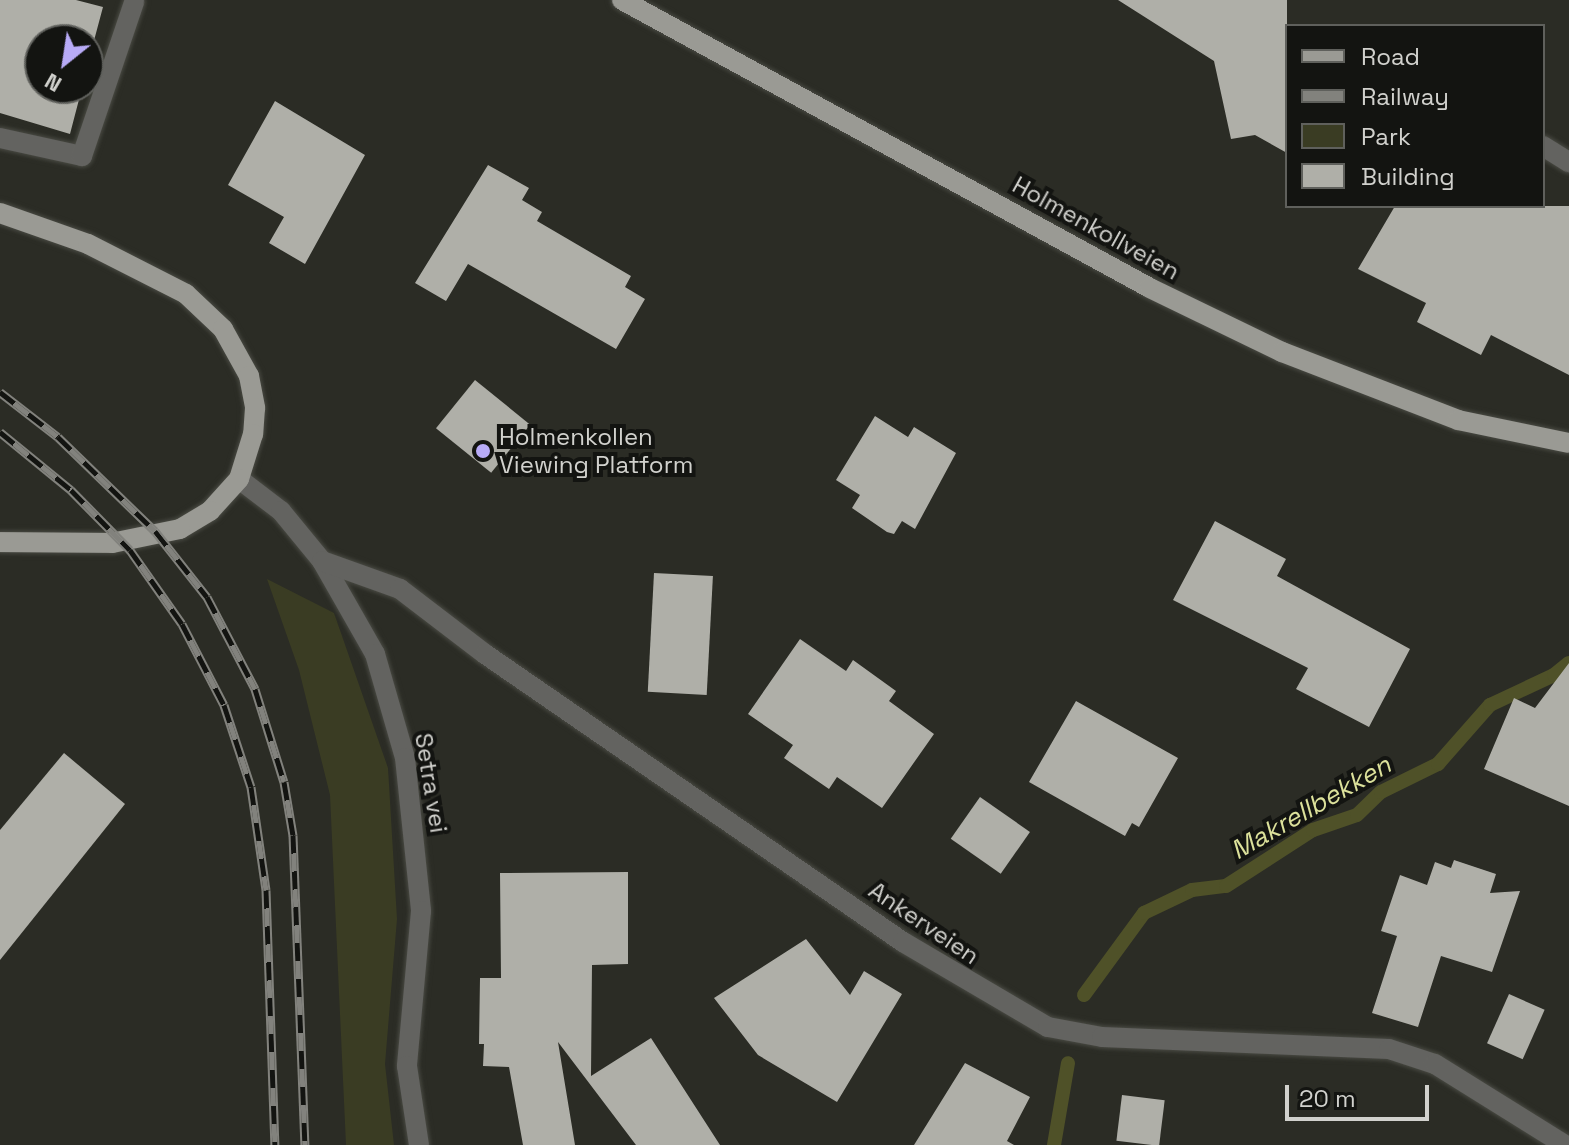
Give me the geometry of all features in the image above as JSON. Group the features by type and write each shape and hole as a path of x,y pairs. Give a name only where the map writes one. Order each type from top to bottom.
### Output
{"main road":[{"name":"Holmenkollveien","path":"622,0 1241,333 1404,403 1458,420 1569,443"},
{"path":"0,213 88,244 186,294 223,329 249,376 255,408 253,434 239,479 210,511 180,529 145,539 0,542"}],"street":[{"path":"0,138 82,156 134,2"},
{"path":"1545,147 1569,162"},
{"name":"Setra vei","path":"239,479 281,511 322,561 375,654 405,758 421,911 407,1066 419,1145"},
{"name":"Ankerveien","path":"322,561 400,589 485,654 903,942 1048,1027 1102,1037 1389,1049 1435,1064 1565,1145"}],"green space":[{"path":"267,579 334,613 388,768 397,919 385,1064 394,1145 346,1145 330,795 299,670"}],"building":[{"path":"0,0 76,0 103,7 98,24 24,24 24,104 78,104 70,134 0,113"},
{"path":"1118,0 1287,0 1285,152 1255,135 1231,139 1214,61"},
{"path":"275,101 365,155 305,264 269,243 284,217 228,185"},
{"path":"488,165 529,188 522,200 542,212 537,221 631,276 625,287 645,299 616,349 468,264 446,301 415,283"},
{"path":"1569,206 1569,375 1491,335 1481,355 1417,322 1426,303 1358,269 1394,208"},
{"path":"475,380 530,425 491,473 436,428"},
{"path":"875,416 908,437 914,427 956,453 915,529 902,521 894,534 887,532 852,508 860,495 836,480"},
{"path":"1215,521 1286,559 1277,576 1410,649 1369,727 1296,689 1308,668 1173,600"},
{"path":"654,573 713,576 707,695 648,692"},
{"path":"800,639 846,671 853,660 896,691 889,701 934,734 882,808 837,777 829,789 784,758 793,745 748,714"},
{"path":"1569,663 1569,806 1484,769 1514,698 1535,708"},
{"path":"1076,701 1178,758 1139,827 1132,823 1125,836 1029,782"},
{"path":"64,753 125,804 0,960 0,830"},
{"path":"980,797 1030,832 1001,874 951,839"},
{"path":"1454,860 1496,874 1490,893 1520,891 1492,972 1441,956 1418,1027 1372,1013 1397,936 1381,931 1400,875 1427,885 1435,862 1451,868"},
{"path":"628,872 628,964 592,965 591,1076 651,1038 720,1145 636,1145 558,1042 575,1145 523,1145 509,1067 483,1066 484,1044 479,1044 480,978 501,978 500,873"},
{"path":"806,939 850,995 864,971 902,994 837,1102 758,1055 714,998"},
{"path":"1509,994 1545,1010 1523,1059 1487,1043"},
{"path":"965,1063 1030,1097 1007,1141 1014,1145 914,1145"},
{"path":"1122,1095 1165,1100 1159,1145 1116,1141"}],"waterway":[{"name":"Makrellbekken","path":"1084,995 1144,913 1192,890 1226,886 1313,830 1357,815 1381,792 1438,764 1490,705 1554,675 1569,663"},
{"name":"Makrellbekken","path":"1054,1145 1068,1063"}],"railway":[{"path":"0,392 58,437 155,531 207,597 255,689 284,782 293,835 305,1145"},
{"path":"0,432 71,490 130,550 182,624 224,705 251,787 266,890 275,1145"}],"place":[{"name":"Holmenkollen Viewing Platform","path":"483,451"}]}
